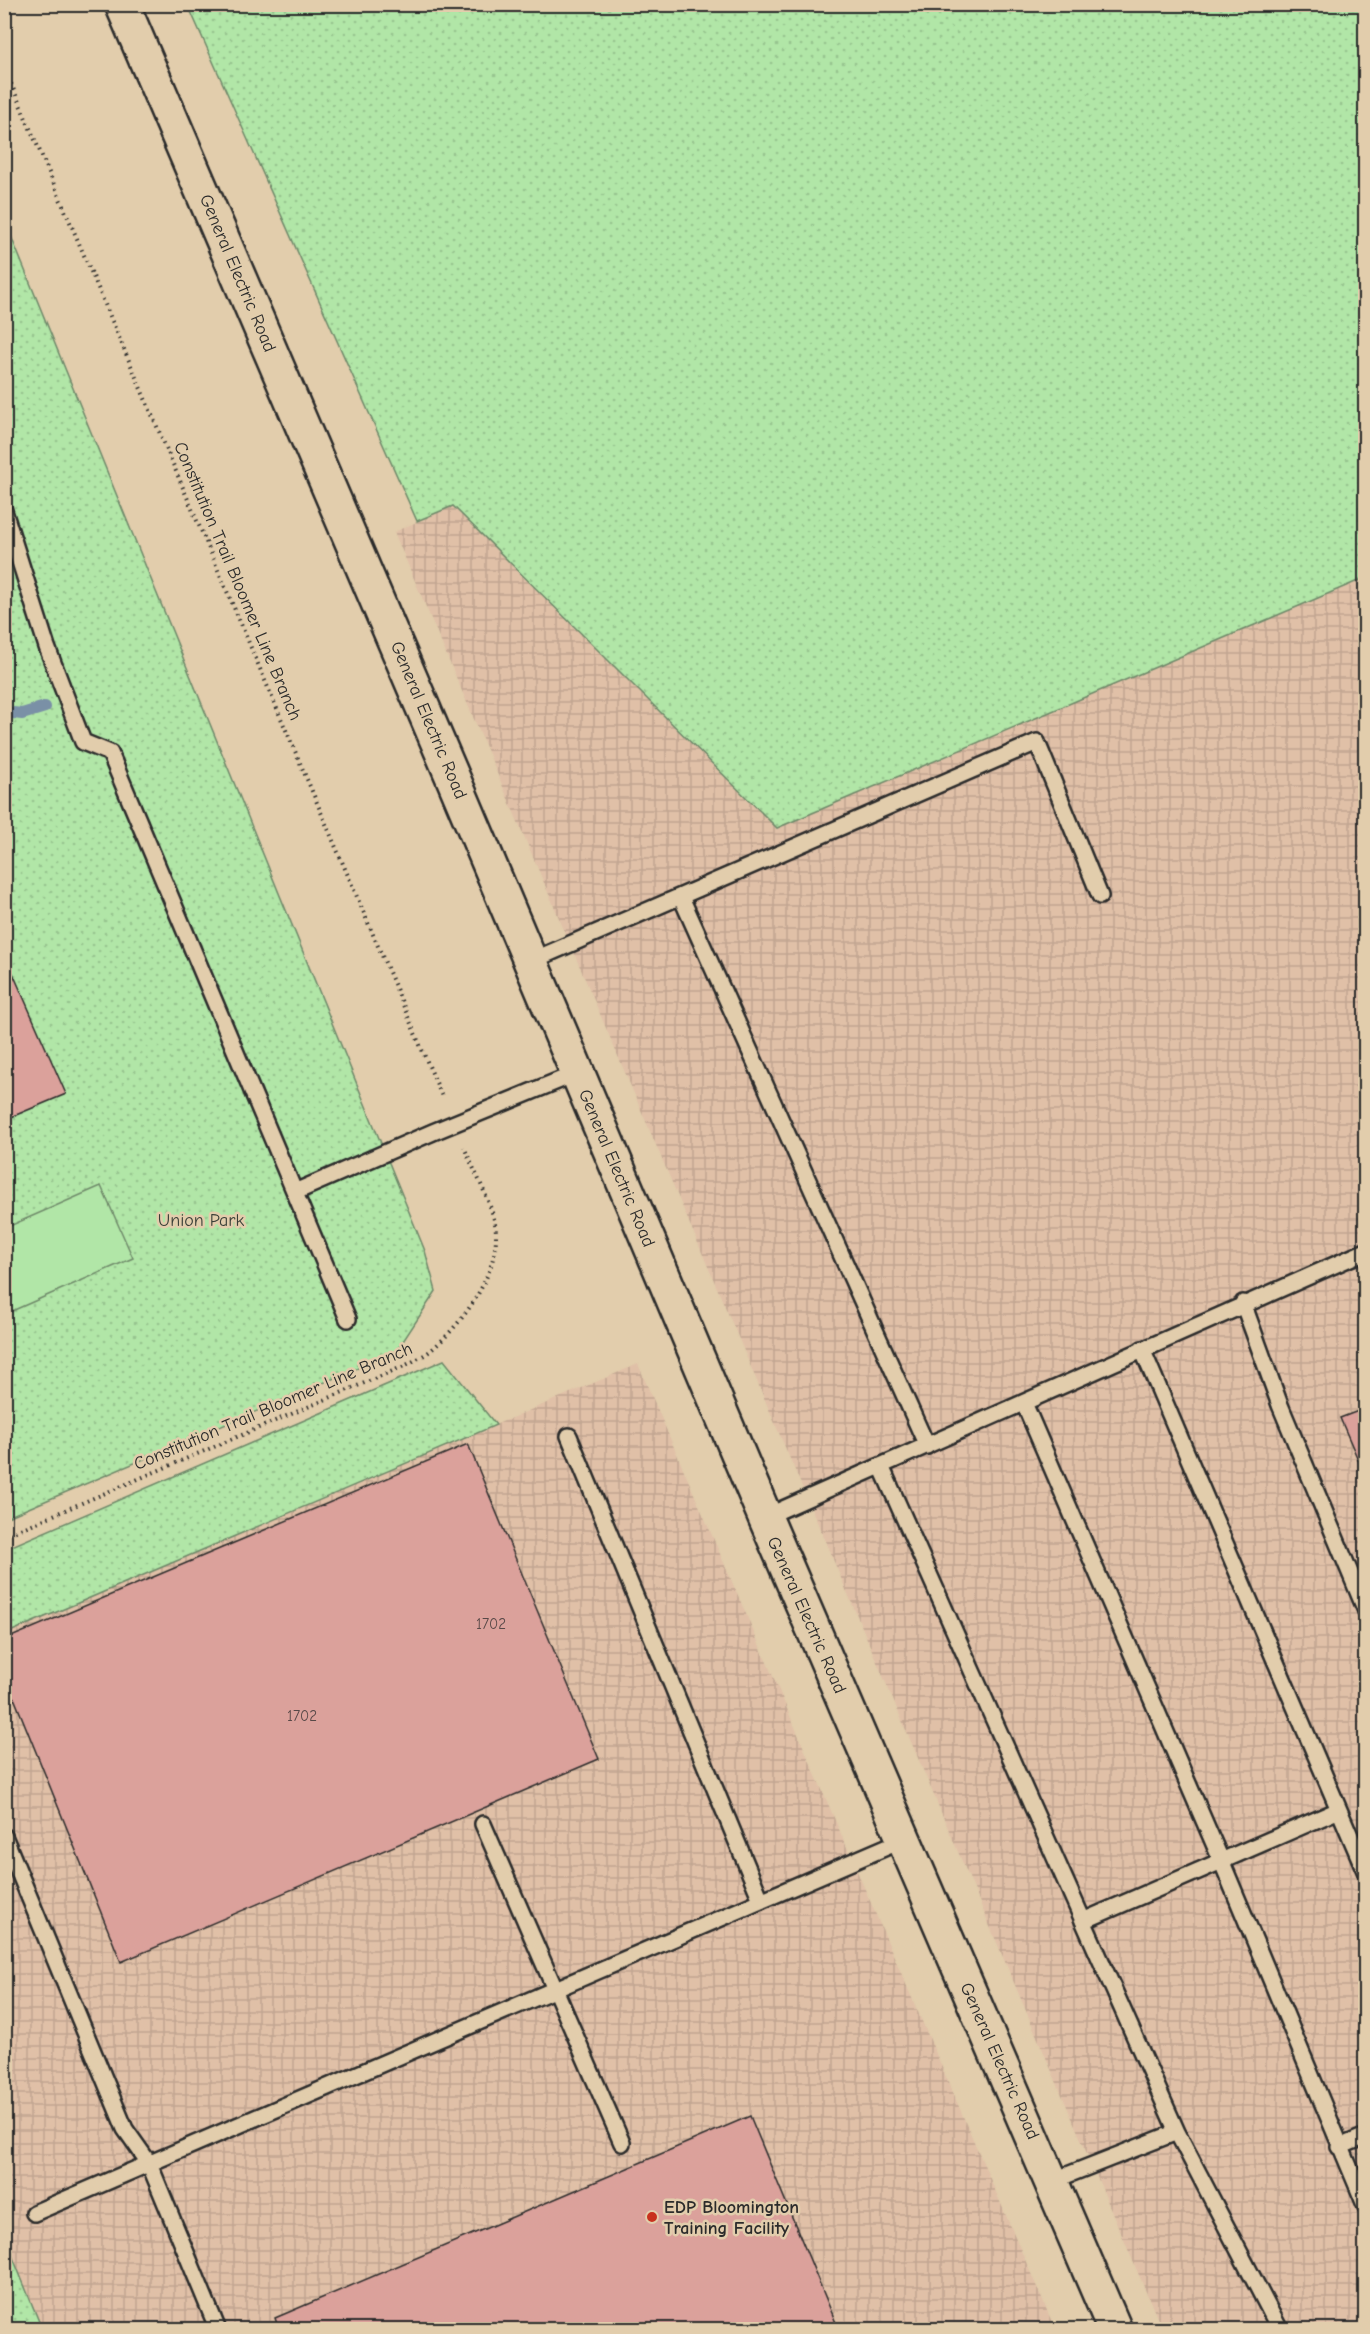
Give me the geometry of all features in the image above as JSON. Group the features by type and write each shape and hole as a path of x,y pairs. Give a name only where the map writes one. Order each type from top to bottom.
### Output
{"main road":[{"name":"General Electric Road","path":"122,4 531,961 765,1517 1115,2330"}],"lane":[{"path":"4,511 47,647 83,742 111,753 348,1319"},
{"path":"531,961 1038,742 1100,896"},
{"path":"681,897 927,1446"},
{"path":"295,1192 577,1073"},
{"path":"765,1517 1243,1303 1365,1251"},
{"path":"1243,1303 1280,1405 1365,1611"},
{"path":"1142,1349 1365,1873"},
{"path":"1024,1403 1221,1860 1365,2207"},
{"path":"569,1436 761,1900"},
{"path":"881,1466 1177,2132 1280,2330"},
{"path":"1083,1921 1339,1810"},
{"path":"483,1824 621,2143"},
{"path":"4,1836 126,2129 149,2163 218,2330"},
{"path":"34,2212 904,1839"},
{"path":"1052,2181 1177,2132"},
{"path":"1339,2147 1365,2136"}],"path":[{"name":"Constitution Trail Bloomer Line Branch","path":"4,67 446,1106"},
{"name":"Constitution Trail Bloomer Line Branch","path":"4,1536 402,1367 428,1353 447,1336 482,1288 495,1248 495,1224 460,1138"}],"shaded area":[{"path":"453,506 777,828 1365,578 1365,2329 1162,2329 394,532"},
{"path":"638,1364 1055,2329 42,2329 5,2238 5,1634"}],"green space":[{"path":"188,5 1365,5 1365,578 777,828 453,506 417,521"},
{"name":"Union Park","path":"4,219 425,1251 436,1291 396,1352 5,1518"},
{"path":"101,1186 133,1258 5,1314 5,1228"},
{"path":"444,1360 496,1425 5,1634 5,1549"},
{"path":"5,2238 42,2329 5,2329"}],"building":[{"path":"4,953 66,1094 4,1120"},
{"path":"1366,1408 1366,1478 1340,1418"},
{"path":"468,1444 599,1759 121,1962 4,1673 4,1640"},
{"name":"EDP Bloomington Training Facility","path":"750,2116 839,2330 279,2330 275,2318"}],"waterway":[{"path":"4,712 22,714 45,707"}],"place":[{"name":"EDP Bloomington Training Facility","path":"652,2217"}]}
